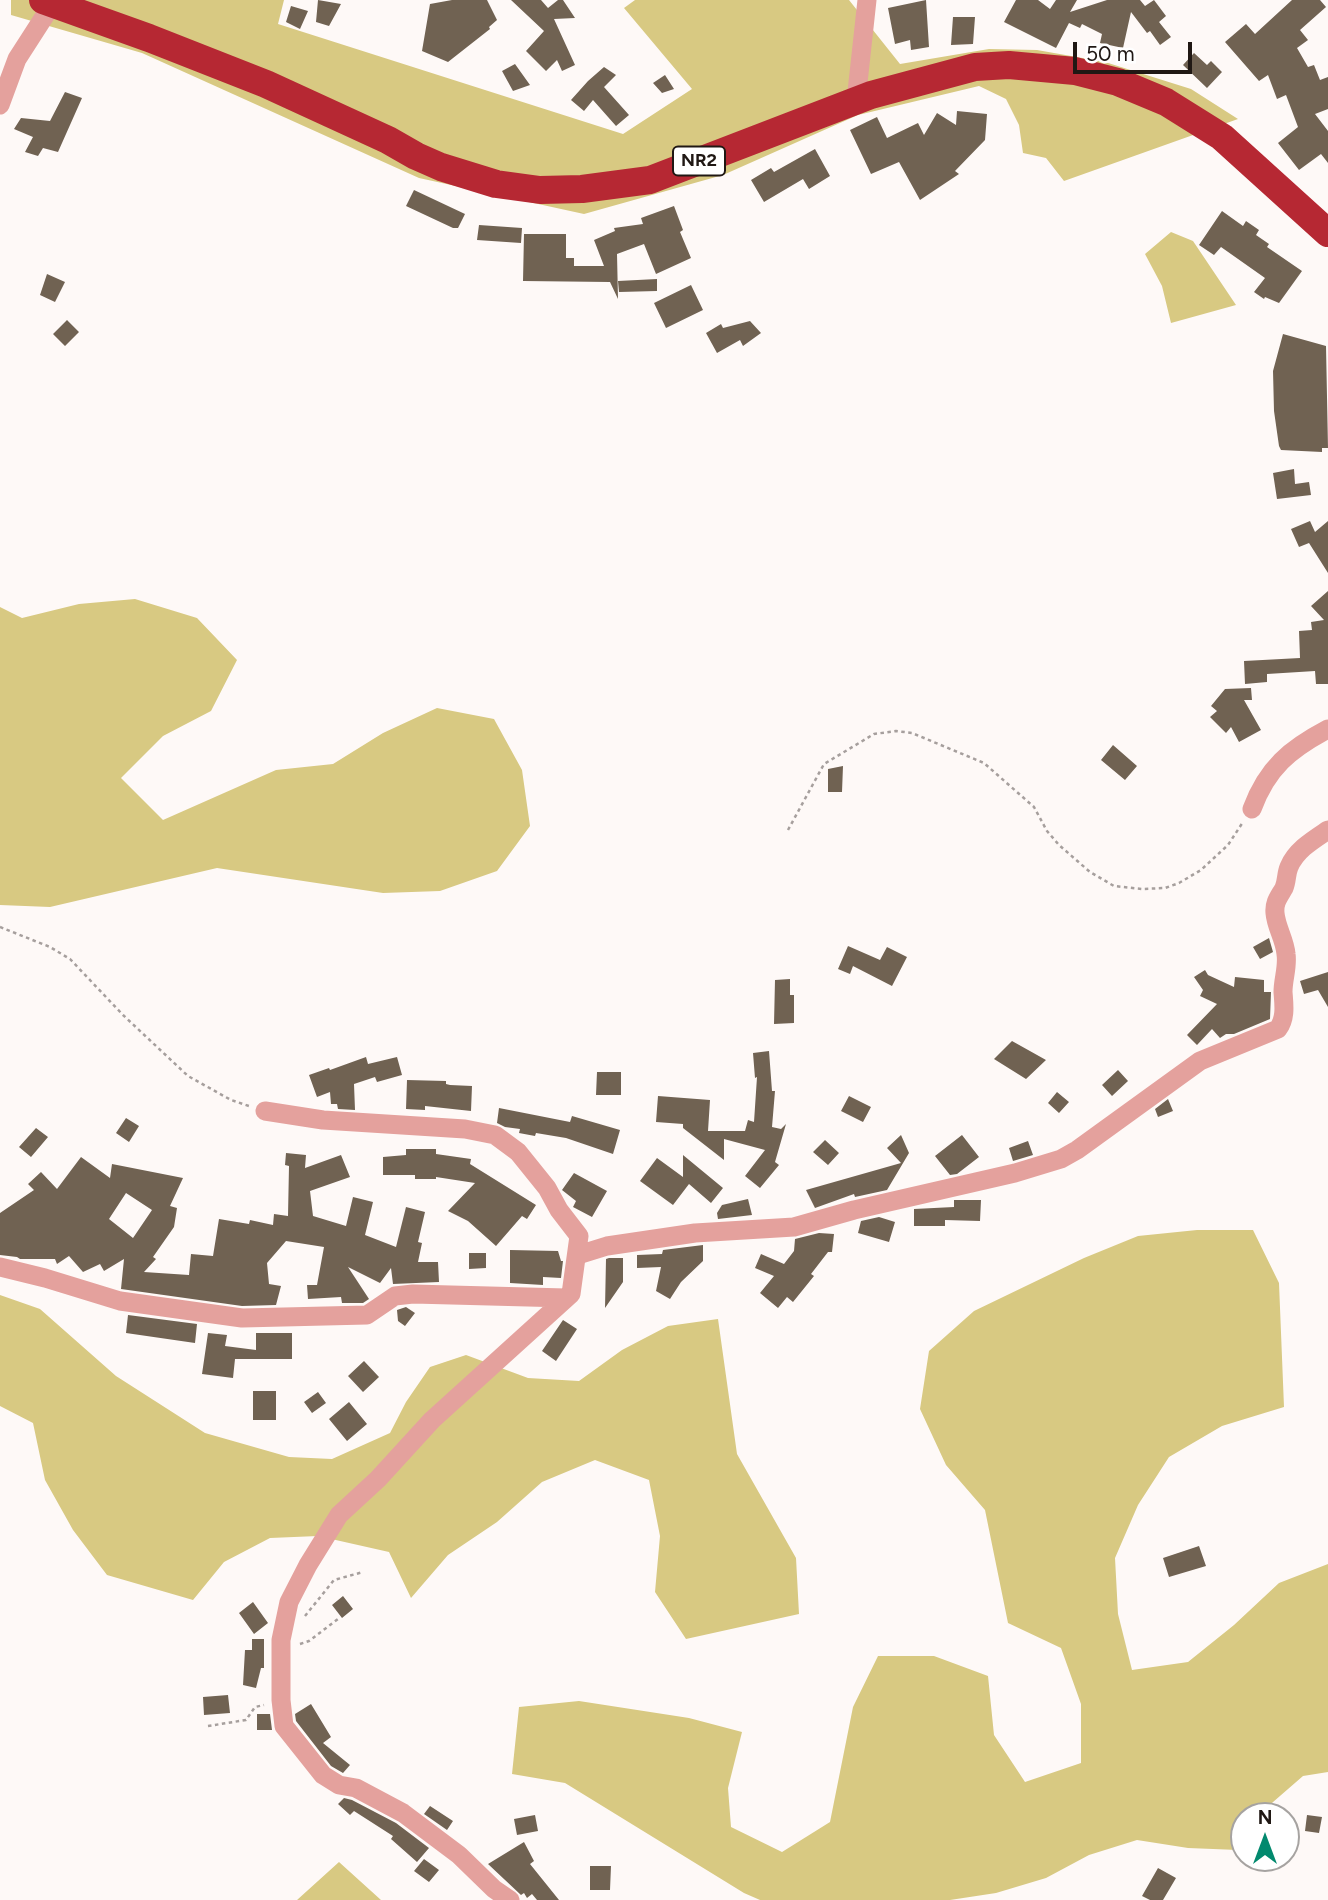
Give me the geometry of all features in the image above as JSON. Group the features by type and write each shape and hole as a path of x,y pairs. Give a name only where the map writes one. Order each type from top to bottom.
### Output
{"highway":[{"name":"NR2","path":"48,1 266,84 441,167 496,184 524,189 582,189 650,180 856,101 975,67 1009,65 1064,70 1118,82 1166,103 1222,137 1328,233"}],"street":[{"path":"856,101 867,0"},
{"path":"0,105 16,59 48,1"},
{"path":"1252,809 1259,790 1276,765 1300,744 1328,729"},
{"path":"578,1255 607,1246 695,1233 794,1227 854,1210 1015,1173 1061,1159 1077,1150 1200,1061 1278,1029 1284,1017 1283,986 1287,964 1274,909 1296,855 1328,830"},
{"path":"265,1111 323,1121 464,1129 495,1135 518,1152 547,1188 559,1210 579,1236 571,1294 432,1420 379,1479 339,1515 289,1602 281,1640 284,1726 323,1775 339,1785 356,1788 403,1812 459,1855 494,1889 510,1900"},
{"path":"0,1267 120,1301 242,1318 367,1315 394,1296 413,1294 566,1298"}],"path":[{"path":"788,830 824,764 874,734 897,731 912,733 984,763 1034,807 1046,831 1066,852 1090,873 1121,888 1165,888 1201,870 1228,845 1252,809"},
{"path":"0,927 50,947 70,959 123,1015 188,1076 231,1100 265,1111"},
{"path":"302,1623 308,1610 334,1580 363,1572"},
{"path":"281,1658 289,1648 310,1641 338,1619"},
{"path":"208,1727 246,1720 255,1707 281,1700"}],"shaded area":[{"path":"11,0 284,0 278,24 623,134 692,89 624,8 635,0 849,0 900,64 989,49 1037,50 1105,62 1191,89 1238,119 1064,181 1046,158 1023,153 1019,125 1006,99 979,86 858,115 723,175 584,214 419,178 142,53 11,15"},
{"path":"1171,232 1193,241 1236,305 1171,323 1162,286 1145,254"},
{"path":"135,599 197,618 237,660 211,711 163,736 121,778 163,820 276,770 333,764 383,733 437,708 494,719 522,770 530,826 497,871 440,891 383,893 217,868 50,907 0,905 0,607 22,618 79,604"},
{"path":"1197,1230 1253,1230 1279,1283 1284,1407 1222,1426 1169,1457 1138,1505 1115,1558 1118,1614 1132,1670 1188,1662 1234,1625 1279,1583 1328,1564 1328,1772 1303,1776 1273,1802 1230,1802 1230,1850 1188,1848 1137,1840 1089,1855 1046,1878 996,1893 950,1900 760,1900 744,1893 565,1783 512,1774 519,1707 579,1701 689,1718 742,1732 728,1788 731,1827 782,1852 830,1822 853,1707 878,1656 934,1656 988,1676 994,1735 1025,1782 1081,1763 1081,1704 1061,1648 1008,1623 985,1510 946,1465 920,1409 929,1351 974,1311 1084,1258 1138,1236"},
{"path":"0,1295 40,1309 116,1376 205,1433 289,1457 332,1459 390,1433 406,1402 430,1367 466,1355 528,1378 579,1381 622,1350 668,1326 718,1319 737,1454 796,1558 799,1614 686,1639 655,1592 660,1536 649,1480 595,1460 542,1482 497,1522 448,1555 411,1598 389,1552 318,1536 270,1538 224,1562 193,1600 107,1575 73,1530 45,1480 33,1423 0,1406"},
{"path":"339,1862 381,1900 297,1900"}],"building":[{"path":"318,0 341,4 329,26 316,22"},
{"path":"452,0 487,0 497,20 490,29 448,62 422,51 430,4"},
{"path":"511,0 541,0 548,8 558,0 563,0 575,18 554,19 575,65 562,71 557,60 546,71 526,51 544,31"},
{"path":"926,0 929,47 911,50 910,40 895,44 888,8"},
{"path":"1016,0 1038,0 1050,9 1056,0 1077,0 1070,12 1107,0 1140,0 1145,6 1154,0 1166,16 1159,22 1171,37 1160,45 1131,12 1123,48 1100,43 1102,34 1082,24 1080,28 1069,23 1056,48 1004,22"},
{"path":"1292,0 1320,0 1326,7 1300,30 1308,40 1297,48 1308,67 1314,65 1320,80 1328,77 1328,109 1315,114 1328,131 1328,163 1321,154 1299,170 1278,143 1298,127 1286,95 1277,99 1268,75 1259,81 1225,42 1246,24 1255,34"},
{"path":"291,6 308,11 300,29 286,22"},
{"path":"953,17 975,17 973,44 951,45"},
{"path":"1194,53 1207,65 1211,61 1222,72 1207,88 1183,65"},
{"path":"515,64 530,85 513,91 502,71"},
{"path":"604,67 616,75 604,87 629,115 616,126 593,100 584,111 571,100"},
{"path":"665,75 674,89 662,93 653,83"},
{"path":"65,92 82,98 58,152 43,148 38,156 25,152 33,137 14,129 21,118 50,121"},
{"path":"957,111 987,114 985,140 955,171 959,174 920,200 899,162 871,174 850,130 877,117 887,138 918,123 924,135 937,113 956,125"},
{"path":"815,149 830,176 809,189 803,179 764,202 751,180 771,168 774,172"},
{"path":"414,190 465,214 458,228 406,206"},
{"path":"674,206 683,230 680,232 691,258 656,274 644,244 617,254 618,299 610,282 523,281 524,234 566,234 566,258 574,258 574,266 604,266 594,240 615,231 614,228 643,224 641,218"},
{"path":"1222,211 1243,226 1246,221 1259,230 1256,235 1269,244 1267,247 1302,271 1279,303 1265,297 1264,299 1254,292 1265,278 1221,247 1214,255 1199,245"},
{"path":"479,225 522,228 521,243 477,240"},
{"path":"47,274 65,282 55,302 40,295"},
{"path":"657,279 657,291 619,292 618,281"},
{"path":"691,285 703,310 666,328 654,303"},
{"path":"67,320 79,332 65,346 53,334"},
{"path":"750,321 761,333 743,346 740,340 717,353 706,333 721,324 723,328"},
{"path":"1283,334 1326,346 1328,448 1322,448 1322,452 1281,450 1279,446 1274,411 1273,371"},
{"path":"1294,469 1295,484 1309,482 1311,495 1277,499 1273,473"},
{"path":"1310,521 1315,532 1328,521 1328,573 1309,543 1299,547 1291,529"},
{"path":"1328,591 1328,684 1316,684 1315,671 1267,674 1267,682 1245,684 1244,661 1300,658 1299,631 1312,630 1311,622 1324,620 1311,606"},
{"path":"1251,688 1252,700 1244,700 1261,730 1239,742 1231,727 1226,733 1210,717 1217,711 1211,706 1225,689"},
{"path":"1113,745 1137,766 1125,780 1101,760"},
{"path":"843,766 842,792 828,792 828,769"},
{"path":"1269,938 1273,952 1260,959 1253,947"},
{"path":"848,946 880,960 887,947 907,957 892,986 853,966 850,974 838,969"},
{"path":"1205,970 1208,975 1234,987 1235,977 1264,980 1264,992 1271,992 1270,1019 1220,1038 1212,1029 1197,1045 1187,1035 1217,1004 1200,996 1203,990 1194,977"},
{"path":"1328,972 1328,1007 1318,990 1304,994 1300,981"},
{"path":"790,979 790,995 794,995 794,1023 774,1024 775,980"},
{"path":"1012,1041 1046,1060 1026,1079 994,1059"},
{"path":"769,1051 772,1091 775,1091 772,1127 781,1129 786,1124 775,1162 779,1165 760,1188 745,1176 765,1150 724,1139 724,1160 683,1128 683,1124 656,1122 658,1096 710,1100 708,1131 745,1131 748,1120 754,1122 757,1077 755,1078 753,1053"},
{"path":"366,1057 368,1064 397,1057 402,1075 377,1082 375,1077 354,1084 355,1110 338,1109 337,1104 331,1104 330,1092 317,1097 309,1075"},
{"path":"1118,1070 1128,1081 1112,1096 1102,1085"},
{"path":"597,1072 621,1072 621,1095 596,1095"},
{"path":"407,1080 446,1081 446,1084 450,1085 472,1086 471,1111 425,1106 425,1110 406,1109"},
{"path":"1057,1092 1069,1102 1059,1113 1048,1103"},
{"path":"849,1096 871,1107 863,1122 841,1111"},
{"path":"1168,1099 1173,1111 1158,1117 1155,1109"},
{"path":"499,1108 570,1122 572,1116 620,1130 613,1154 566,1138 519,1133 520,1129 497,1123"},
{"path":"126,1118 139,1126 129,1142 116,1133"},
{"path":"36,1128 48,1137 31,1157 19,1147"},
{"path":"901,1135 909,1153 887,1190 855,1197 854,1194 815,1208 806,1190 901,1163 887,1148"},
{"path":"962,1135 979,1157 957,1174 950,1175 935,1156"},
{"path":"825,1140 839,1153 828,1165 813,1152"},
{"path":"1028,1141 1033,1155 1013,1161 1009,1148"},
{"path":"406,1149 436,1149 436,1154 471,1159 470,1164 536,1205 527,1219 522,1216 496,1246 468,1221 448,1211 475,1183 436,1177 415,1179 415,1175 383,1175 383,1157 406,1155"},
{"path":"286,1153 306,1155 305,1168 341,1155 350,1177 310,1191 313,1216 346,1226 353,1197 373,1202 365,1235 396,1247 406,1207 425,1212 418,1242 422,1243 418,1262 438,1262 439,1282 393,1284 391,1268 380,1283 348,1267 369,1299 363,1303 342,1303 341,1297 308,1299 307,1285 317,1285 324,1247 286,1241 267,1263 269,1284 281,1286 276,1305 242,1306 121,1289 124,1259 104,1271 100,1264 83,1272 69,1256 57,1264 55,1259 20,1259 0,1255 0,1213 34,1190 28,1184 41,1172 57,1189 81,1157 110,1178 112,1164 183,1178 170,1206 177,1208 174,1227 153,1257 156,1259 144,1272 189,1275 191,1254 213,1256 219,1219 249,1224 250,1220 273,1225 274,1214 288,1216 289,1166 285,1165","holes":["126,1193 152,1210 133,1238 109,1219"]},
{"path":"683,1155 723,1188 711,1203 689,1184 673,1205 640,1181 657,1158 683,1177"},
{"path":"574,1173 607,1191 592,1217 573,1207 576,1201 562,1190"},
{"path":"748,1199 752,1215 718,1219 717,1213 722,1205"},
{"path":"954,1200 981,1200 980,1221 945,1220 945,1226 914,1226 914,1209 954,1207"},
{"path":"879,1217 895,1222 889,1242 858,1233 861,1221"},
{"path":"819,1233 834,1234 832,1252 828,1252 811,1274 814,1276 793,1302 787,1297 778,1308 760,1293 774,1276 755,1268 761,1254 784,1264 794,1251 795,1239"},
{"path":"703,1245 703,1261 681,1282 670,1299 656,1291 661,1267 637,1268 637,1255 662,1254 663,1250"},
{"path":"510,1250 558,1251 563,1261 561,1278 543,1277 543,1285 510,1283"},
{"path":"469,1253 486,1253 486,1268 469,1269"},
{"path":"623,1258 623,1282 605,1308 606,1259"},
{"path":"406,1307 415,1313 405,1326 398,1321 397,1310"},
{"path":"128,1315 197,1324 195,1343 126,1333"},
{"path":"563,1320 577,1329 556,1361 542,1351"},
{"path":"208,1333 227,1335 225,1346 256,1350 256,1333 292,1333 292,1359 235,1359 233,1378 202,1374"},
{"path":"364,1361 379,1377 363,1392 348,1376"},
{"path":"253,1391 276,1391 276,1420 253,1420"},
{"path":"318,1392 326,1403 312,1413 304,1402"},
{"path":"349,1402 367,1424 347,1441 329,1419"},
{"path":"1199,1546 1206,1566 1169,1577 1163,1558"},
{"path":"343,1596 353,1609 342,1618 332,1605"},
{"path":"253,1602 268,1623 254,1634 239,1613"},
{"path":"252,1639 264,1639 264,1668 261,1668 256,1688 243,1685 245,1650 252,1650"},
{"path":"228,1695 230,1713 204,1715 203,1697"},
{"path":"311,1704 331,1737 323,1743 350,1765 343,1773 331,1766 296,1721 295,1714"},
{"path":"257,1714 270,1714 272,1730 257,1730"},
{"path":"344,1798 396,1823 429,1848 417,1862 391,1839 393,1836 354,1811 350,1815 338,1804"},
{"path":"430,1806 453,1821 447,1830 424,1814"},
{"path":"535,1815 538,1831 517,1835 514,1819"},
{"path":"1307,1815 1322,1817 1319,1833 1305,1831"},
{"path":"524,1842 534,1861 530,1864 559,1900 537,1900 532,1894 527,1898 524,1893 521,1895 488,1864"},
{"path":"424,1859 439,1870 429,1882 414,1871"},
{"path":"590,1866 611,1866 610,1890 590,1890"},
{"path":"1158,1868 1176,1878 1163,1900 1150,1900 1142,1896"}]}
